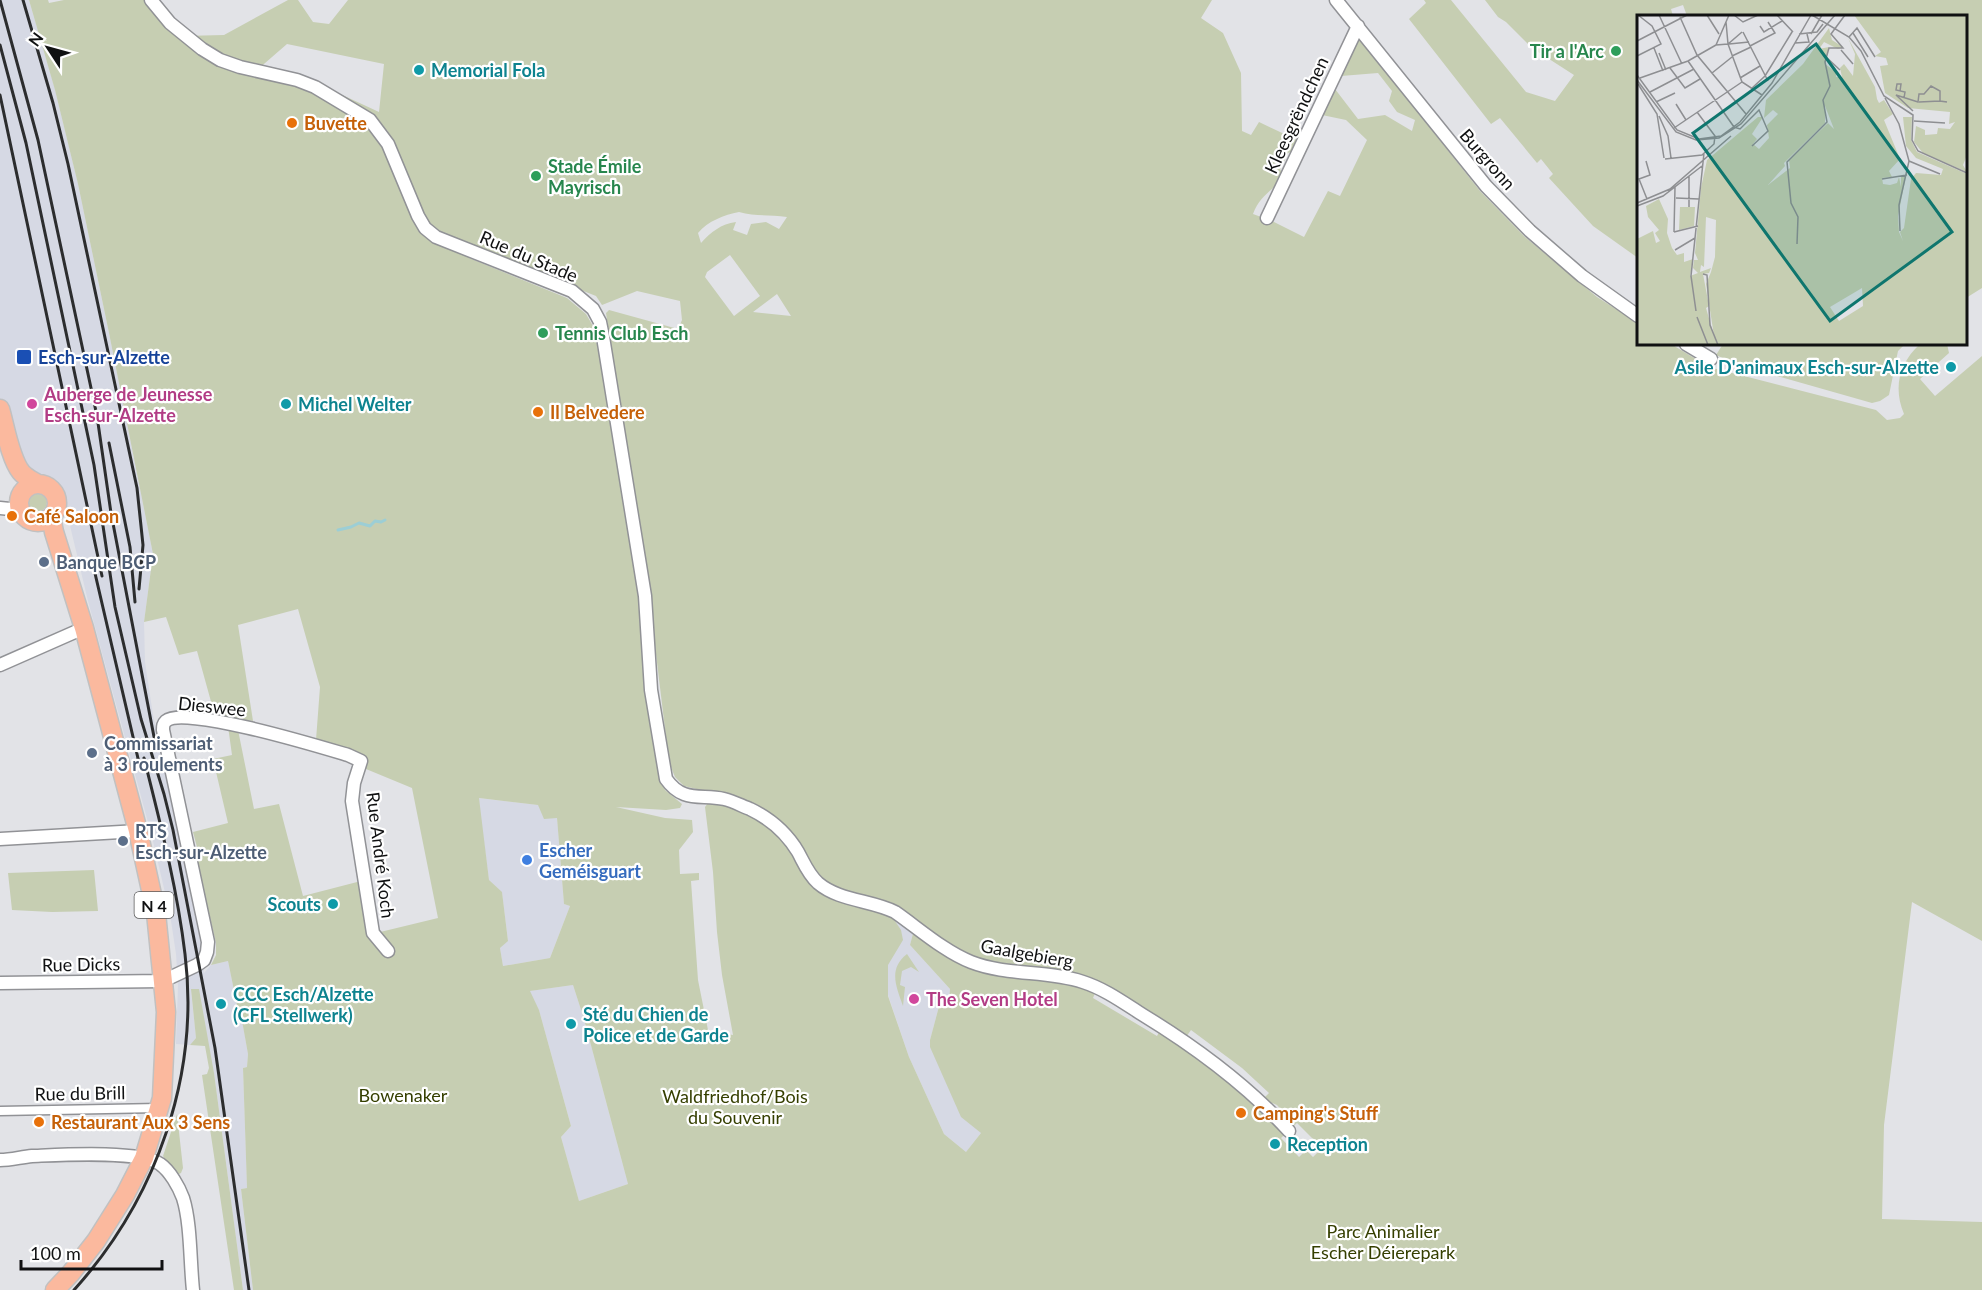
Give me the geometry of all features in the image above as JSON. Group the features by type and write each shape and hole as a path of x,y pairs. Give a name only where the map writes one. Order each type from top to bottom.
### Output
{"main road":[{"path":"0,409 15,462 26,477 26,495 26,518 43,520 57,507 56,495 48,486 26,495"},
{"path":"0,434 12,475 26,495"},
{"name":"N 4","path":"43,520 44,536 84,628 138,831 156,913 166,1012 160,1108 144,1158 125,1195 96,1241 55,1290"}],"street":[{"name":"Rue du Stade","path":"151,0 170,23 201,49 240,67 287,77 315,87 370,120 388,144 421,222 436,237 572,291 593,309 600,322 603,336 645,596 651,690 666,779 681,794 694,797"},
{"name":"Burgronn","path":"1336,0 1486,186 1530,231 1565,261 1637,315"},
{"name":"Kleesgrëndchen","path":"1267,218 1358,26"},
{"path":"1689,345 1708,352"},
{"path":"0,508 26,495"},
{"path":"0,665 84,628"},
{"name":"Dieswee","path":"163,981 204,960 208,942 163,724 167,720 191,718 233,724 348,754 361,761"},
{"name":"Rue André Koch","path":"361,761 354,783 352,801 373,933 387,951"},
{"name":"Gaalgebierg","path":"694,797 726,800 767,818 788,837 809,873 828,890 885,906 971,962 986,967 1058,975 1104,991 1208,1057 1261,1101 1289,1131"},
{"path":"0,839 138,831"},
{"name":"Rue Dicks","path":"0,983 163,981"},
{"name":"Rue du Brill","path":"0,1111 160,1108"},
{"path":"0,1160 30,1156 128,1155 144,1158 160,1165 178,1188 183,1200 193,1290"}],"shaded area":[{"path":"0,0 29,0 55,89 78,184 153,554 144,622 145,662 153,715 201,944 204,973 211,965 228,961 248,1054 247,1067 243,1068 247,1188 241,1189 253,1290 243,1290 214,1073 191,990 196,1038 190,1045 176,1044 178,985 170,914 152,837 88,601 61,488 44,479 26,477 0,408"},
{"path":"478,798 538,805 557,817 564,904 570,906 550,958 503,966 500,948 508,940 502,893 489,880"},
{"path":"885,907 915,926 910,945 950,989 949,1000 941,999 930,1040 981,1133 966,1152 944,1134 909,1057 888,995 887,982 855,984"},
{"name":"Sté du Chien de Police et de Garde","path":"573,985 628,1184 579,1201 561,1137 571,1126 539,1010 529,991"}],"green space":[{"path":"29,0 48,0 49,3 64,0 151,0 183,36 224,35 288,0 298,0 313,22 329,24 348,0 1212,0 1201,18 1223,33 1241,73 1242,131 1251,135 1259,122 1299,141 1293,151 1288,153 1280,170 1285,173 1260,201 1253,214 1304,237 1328,191 1340,196 1367,140 1346,120 1322,115 1335,89 1358,119 1385,115 1412,131 1415,120 1397,112 1389,101 1392,91 1378,73 1341,76 1359,38 1480,191 1525,237 1597,297 1637,322 1637,345 1673,345 1709,367 1876,410 1887,420 1900,418 1904,414 1899,395 1900,376 1907,359 1919,345 1947,345 1949,353 1920,379 1935,396 1982,356 1982,941 1912,902 1884,1125 1882,1219 1982,1222 1982,1290 253,1290 241,1189 247,1188 243,1068 247,1067 248,1054 228,961 211,965 216,955 216,943 195,855 197,847 193,832 228,823 213,759 232,755 228,726 238,730 254,809 279,804 303,896 361,881 372,934 438,918 412,788 366,769 366,763 316,740 320,687 298,609 238,625 253,721 215,716 197,651 179,655 166,617 144,622 153,554 78,184 55,90","holes":["287,44 384,64 379,112 338,93 328,94 257,70","379,130 387,130 427,224 440,234 596,296 602,305 637,291 680,301 682,320 678,329 609,310 606,313 649,596 669,762 675,777 684,786 726,796 708,803 705,807 722,975 733,1035 722,1033 710,1040 698,980 691,881 699,880 699,873 680,874 679,850 693,832 692,820 665,818 616,807 666,810 680,808 682,804 665,790 660,779 646,691 640,606 605,384 593,326 586,314 567,298 469,258 471,251 425,228","739,212 787,217 779,229 766,222 751,224 747,235 733,230 736,222 731,223 717,229 701,243 698,233 702,229 717,219","730,255 760,296 734,316 705,277 707,272","777,294 791,316 753,312","479,798 538,805 544,819 557,818 564,904 570,906 550,958 503,966 500,948 508,941 502,892 489,880","882,913 915,926 910,945 950,989 949,1000 941,999 930,1047 961,1117 981,1133 966,1152 944,1134 909,1057 888,996 888,965 903,940 901,930 893,918","573,985 628,1184 579,1201 561,1137 571,1126 539,1010 530,991","1097,988 1162,1027 1157,1036 1093,998","1191,1030 1242,1068 1269,1093 1263,1099 1277,1105 1291,1121 1285,1126 1184,1040","1297,1123 1322,1148 1313,1157 1306,1150 1299,1157 1281,1138"]},
{"path":"1424,0 1451,0 1526,92 1555,101 1574,75 1532,48 1498,17 1485,0 1982,0 1982,288 1967,297 1967,15 1687,15 1683,5 1671,9 1673,15 1637,15 1637,257 1593,226 1549,178 1553,174 1541,159 1537,163 1500,118 1491,124 1409,19 1426,3"},
{"path":"1722,345 1904,345 1898,351 1889,395 1872,403 1738,365 1716,355"},
{"path":"37,492 44,495 47,502 44,509 37,512 30,509 27,502 30,495"},
{"path":"94,870 98,911 12,910 8,873"},
{"path":"907,954 919,972 911,967 902,971 900,985 905,987 903,1006 895,978 897,966"},
{"path":"191,989 199,989 214,1073 243,1290 234,1290 202,1075 207,1074 209,1068 205,1046 190,1045 196,1038"},
{"path":"177,1114 183,1168 177,1175 163,1156"}],"waterway":[{"path":"338,530 359,523 370,526 375,521 385,520"}],"railway":[{"path":"0,0 38,140 97,416 111,513 155,742"},
{"path":"23,0 68,164 137,488 143,545 139,589"},
{"path":"0,45 26,143 94,465 115,607 141,719 173,830 215,1048 249,1290"},
{"path":"0,95 102,576"},
{"path":"109,443 130,547 135,602"},
{"path":"94,569 140,767"},
{"path":"74,1290 103,1254 128,1216 149,1176 166,1134 178,1090 186,1045 188,1000 182,929 168,855 144,758"}],"place":[{"name":"Tir a l'Arc","path":"1616,51"},
{"name":"Memorial Fola","path":"419,70"},
{"name":"Buvette","path":"292,123"},
{"name":"Stade Émile Mayrisch","path":"536,176"},
{"name":"Tennis Club Esch","path":"543,333"},
{"name":"Esch-sur-Alzette","path":"24,357"},
{"name":"Asile D'animaux Esch-sur-Alzette","path":"1951,367"},
{"name":"Auberge de Jeunesse Esch-sur-Alzette","path":"32,404"},
{"name":"Michel Welter","path":"286,404"},
{"name":"Il Belvedere","path":"538,412"},
{"name":"Café Saloon","path":"12,516"},
{"name":"Banque BCP","path":"44,562"},
{"name":"Commissariat à 3 roulements","path":"92,753"},
{"name":"RTS Esch-sur-Alzette","path":"123,841"},
{"name":"Escher Geméisguart","path":"527,860"},
{"name":"Scouts","path":"333,904"},
{"name":"The Seven Hotel","path":"914,999"},
{"name":"CCC Esch/Alzette (CFL Stellwerk)","path":"221,1004"},
{"name":"Sté du Chien de Police et de Garde","path":"571,1024"},
{"name":"Camping's Stuff","path":"1241,1113"},
{"name":"Restaurant Aux 3 Sens","path":"39,1122"},
{"name":"Reception","path":"1275,1144"}],"park label":[{"name":"Bowenaker","path":"403,1095"},
{"name":"Waldfriedhof/Bois du Souvenir","path":"735,1106"},
{"name":"Parc Animalier Escher Déierepark","path":"1383,1241"}]}
